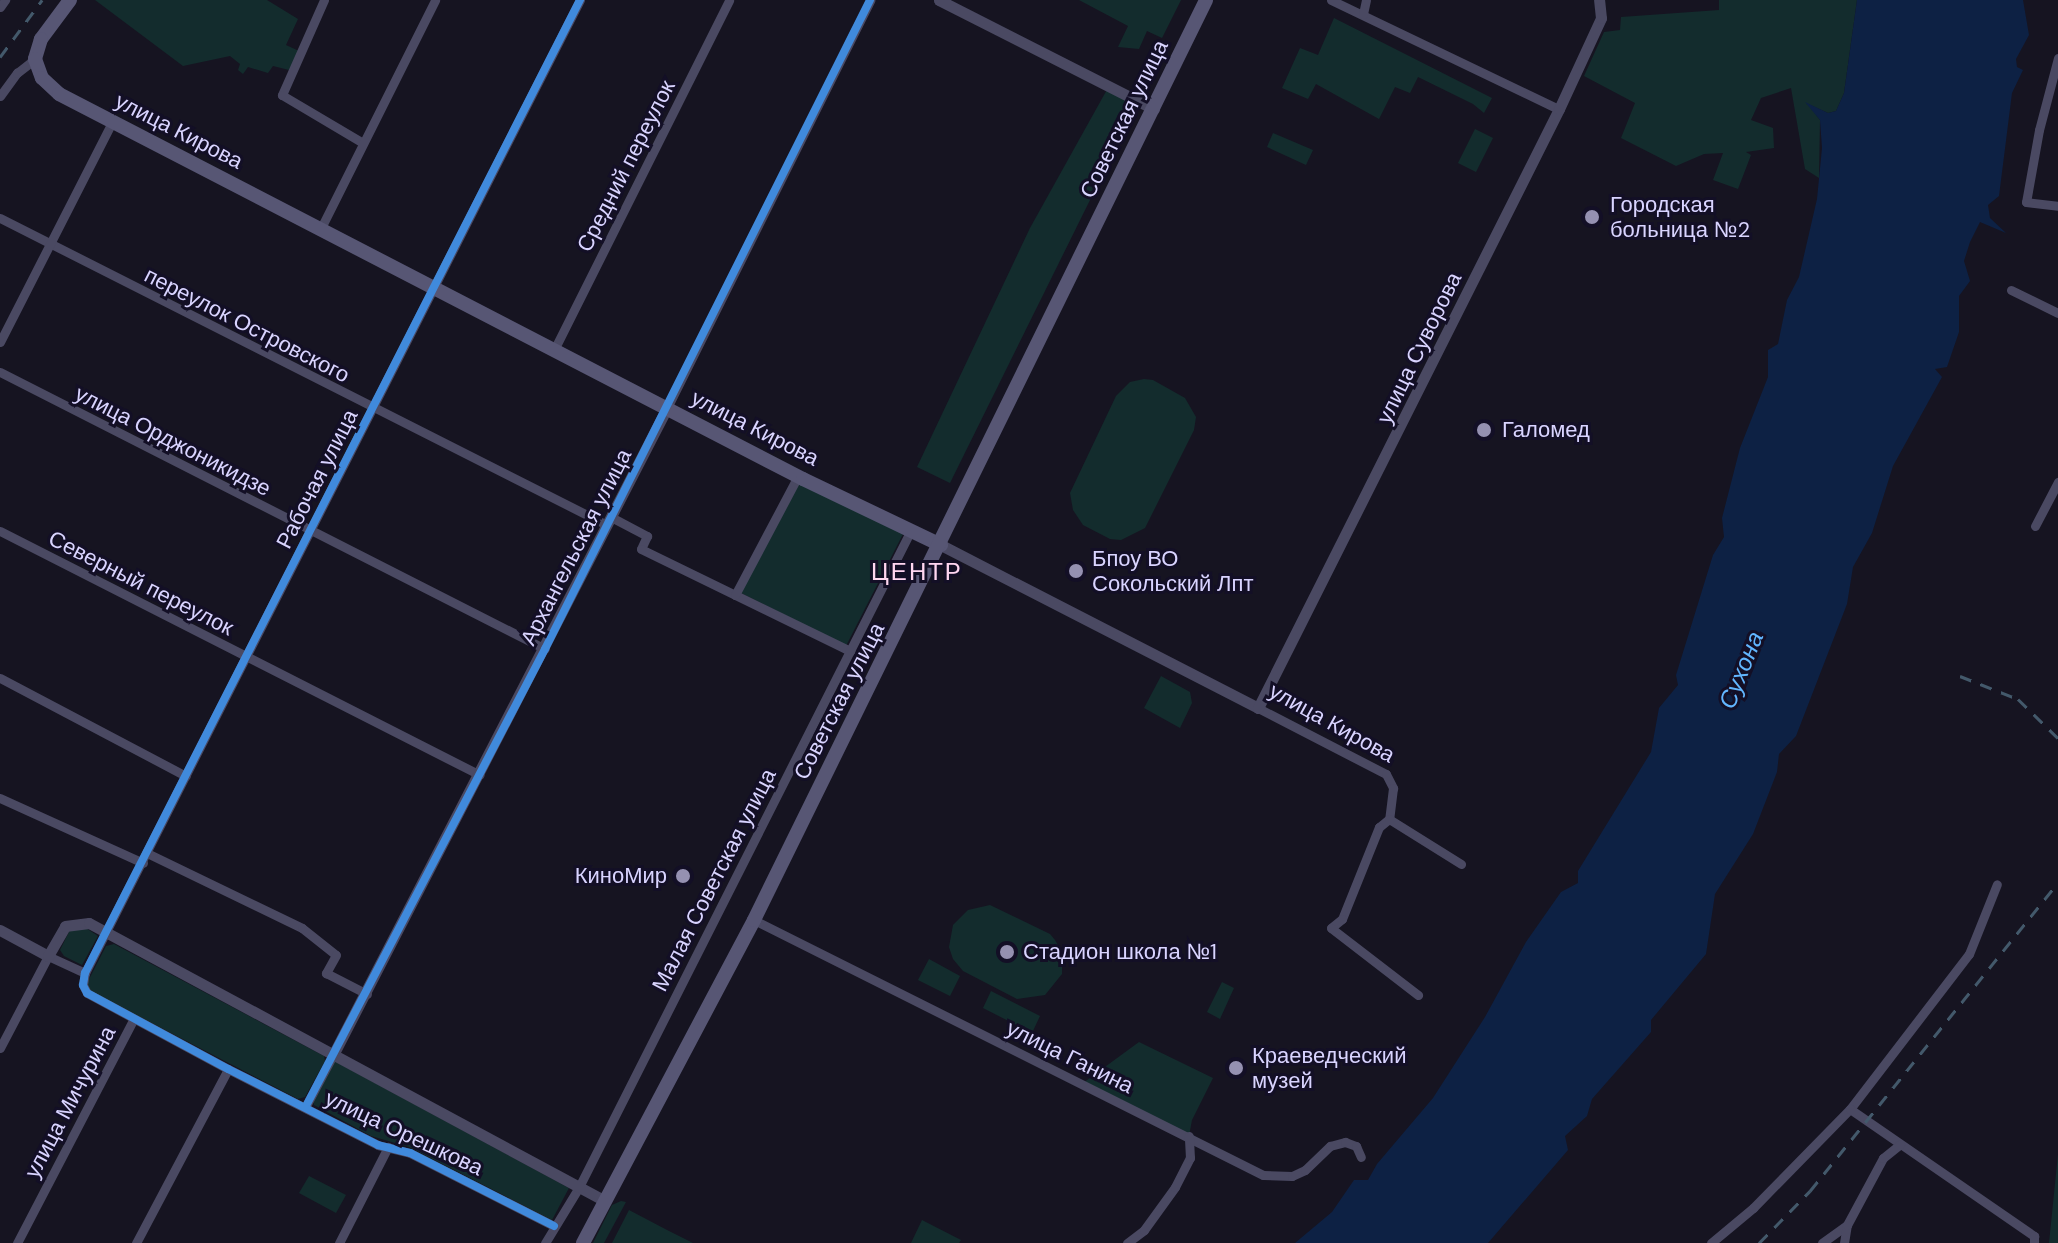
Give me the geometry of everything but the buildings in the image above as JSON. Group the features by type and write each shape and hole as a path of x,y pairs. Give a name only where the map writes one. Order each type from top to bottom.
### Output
{"main road":[{"path":"35,59 41,39 70,0"},
{"name":"Советская улица","path":"583,1243 754,920 941,545 1206,0"},
{"name":"улица Кирова","path":"35,59 48,86 112,122 798,476 941,545"}],"street":[{"path":"0,7 5,0"},
{"path":"324,0 282,95 363,143"},
{"path":"321,228 435,0"},
{"name":"Рабочая улица","path":"85,973 580,0"},
{"name":"Средний переулок","path":"555,348 729,0"},
{"name":"Архангельская улица","path":"306,1106 545,649 870,0"},
{"path":"939,0 1154,109"},
{"path":"1331,0 1559,109"},
{"path":"1363,14 1366,0"},
{"name":"улица Суворова","path":"1258,708 1559,109 1601,18 1599,0"},
{"path":"2058,58 2039,130 2026,202 2058,206"},
{"path":"0,96 17,73 35,59"},
{"path":"0,342 112,122"},
{"name":"переулок Островского","path":"0,218 372,409 647,536 641,549 850,651"},
{"path":"2011,290 2058,313"},
{"name":"улица Орджоникидзе","path":"0,372 545,649"},
{"path":"735,595 798,476"},
{"path":"2035,526 2058,482"},
{"name":"Малая Советская улица","path":"545,1243 579,1187 911,530"},
{"name":"Северный переулок","path":"0,531 480,775"},
{"name":"улица Кирова","path":"941,545 1386,774 1393,788 1389,819"},
{"path":"0,678 186,776"},
{"path":"0,798 302,928 336,955 326,973 367,994"},
{"path":"1418,995 1331,928 1342,919 1379,827 1389,819 1461,864"},
{"path":"1711,1243 1731,1223 1753,1208 1850,1109 1969,954 1997,884"},
{"name":"улица Ганина","path":"754,920 1272,1178 1292,1176 1305,1170 1330,1146 1345,1142 1356,1146 1361,1157"},
{"name":"улица Орешкова","path":"48,956 60,932 72,923 89,923 605,1201"},
{"path":"0,930 85,973"},
{"path":"0,1048 48,956"},
{"name":"улица Орешкова","path":"85,973 87,993 133,1020 554,1226"},
{"name":"улица Мичурина","path":"17,1243 133,1020"},
{"path":"136,1243 228,1069"},
{"path":"1850,1109 2034,1239"},
{"path":"1127,1243 1144,1230 1175,1187 1190,1158 1189,1136"},
{"path":"1844,1243 1847,1225 1883,1158 1900,1144"},
{"path":"339,1243 388,1147"},
{"path":"1822,1243 1847,1225"}],"green space":[{"path":"95,0 267,0 298,19 286,45 299,51 289,70 273,66 268,73 248,67 243,74 238,70 240,64 230,56 183,66"},
{"path":"1079,0 1181,0 1162,38 1147,31 1139,49 1118,47 1128,26"},
{"path":"1719,0 1857,0 1844,93 1836,111 1828,113 1808,104 1820,120 1819,178 1805,169 1791,88 1761,98 1751,120 1773,128 1774,148 1746,152 1751,155 1738,189 1713,180 1723,153 1704,154 1676,166 1621,138 1635,103 1584,76 1604,32 1620,30 1621,17 1719,10"},
{"path":"1334,18 1492,98 1484,113 1473,104 1418,77 1410,93 1395,87 1379,119 1316,84 1308,99 1282,88 1300,48 1318,55"},
{"path":"1109,86 1139,101 950,483 917,467 1030,228"},
{"path":"1475,129 1493,138 1476,172 1458,163"},
{"path":"1273,133 1313,150 1306,165 1267,147"},
{"path":"1153,380 1185,398 1196,417 1194,430 1145,528 1121,540 1110,539 1083,525 1073,510 1070,493 1116,396 1130,382"},
{"path":"799,482 904,532 846,646 739,592"},
{"path":"1161,676 1190,692 1192,703 1180,728 1144,708"},
{"path":"990,905 1050,934 1055,940 1062,952 1062,974 1045,995 1017,999 963,971 953,959 949,947 953,925 968,910"},
{"path":"80,924 98,936 82,965 64,956 60,950 72,926"},
{"path":"114,944 324,1056 325,1061 305,1097 298,1099 88,990 87,983 106,946"},
{"path":"929,959 960,976 950,996 918,980"},
{"path":"1222,982 1234,988 1220,1019 1207,1012"},
{"path":"991,991 1040,1016 1032,1033 983,1008"},
{"path":"1139,1042 1213,1078 1192,1120 1189,1136 1083,1083"},
{"path":"334,1061 569,1188 552,1220 409,1147 371,1136 314,1105 313,1100"},
{"path":"2058,1154 2058,1243 2049,1243"},
{"path":"309,1176 346,1195 336,1213 299,1193"},
{"path":"626,1202 604,1243 593,1243 612,1205"},
{"path":"629,1210 669,1231 693,1243 612,1243"},
{"path":"922,1220 961,1240 959,1243 911,1243"}],"water":[{"name":"Сухона","path":"1857,0 2023,0 2029,35 2016,59 2017,67 2023,70 2012,93 1999,196 1988,205 1990,218 2006,233 1980,222 1970,242 1964,261 1970,281 1959,296 1959,332 1947,367 1935,369 1942,377 1893,466 1872,533 1853,567 1847,604 1796,736 1779,754 1777,772 1753,834 1715,894 1706,954 1651,1020 1651,1032 1592,1099 1587,1116 1565,1136 1568,1150 1488,1243 1295,1243 1332,1212 1354,1180 1368,1180 1377,1164 1433,1098 1485,1017 1526,942 1561,892 1578,883 1578,871 1651,752 1659,708 1678,685 1676,675 1713,555 1724,537 1722,518 1740,448 1768,377 1768,350 1778,344 1787,300 1799,277 1817,199 1822,148 1820,120 1805,102 1828,113 1836,111 1844,93"}],"railway":[{"path":"0,57 42,0"},
{"path":"1960,676 2018,699 2058,738"},
{"path":"1759,1243 1810,1191 2058,882"}],"cycle path":[{"path":"554,1226 410,1153 378,1145 228,1069 87,993 83,985 85,973 580,0"},
{"path":"306,1106 545,649 870,0"}],"place":[{"name":"Городская больница №2","path":"1592,217"},
{"name":"Галомед","path":"1484,430"},
{"name":"Бпоу ВО Сокольский Лпт","path":"1076,571"},
{"name":"КиноМир","path":"683,876"},
{"name":"Стадион школа №1","path":"1007,952"},
{"name":"Краеведческий музей","path":"1236,1068"}],"district":[{"name":"ЦЕНТР","path":"917,572"}]}
